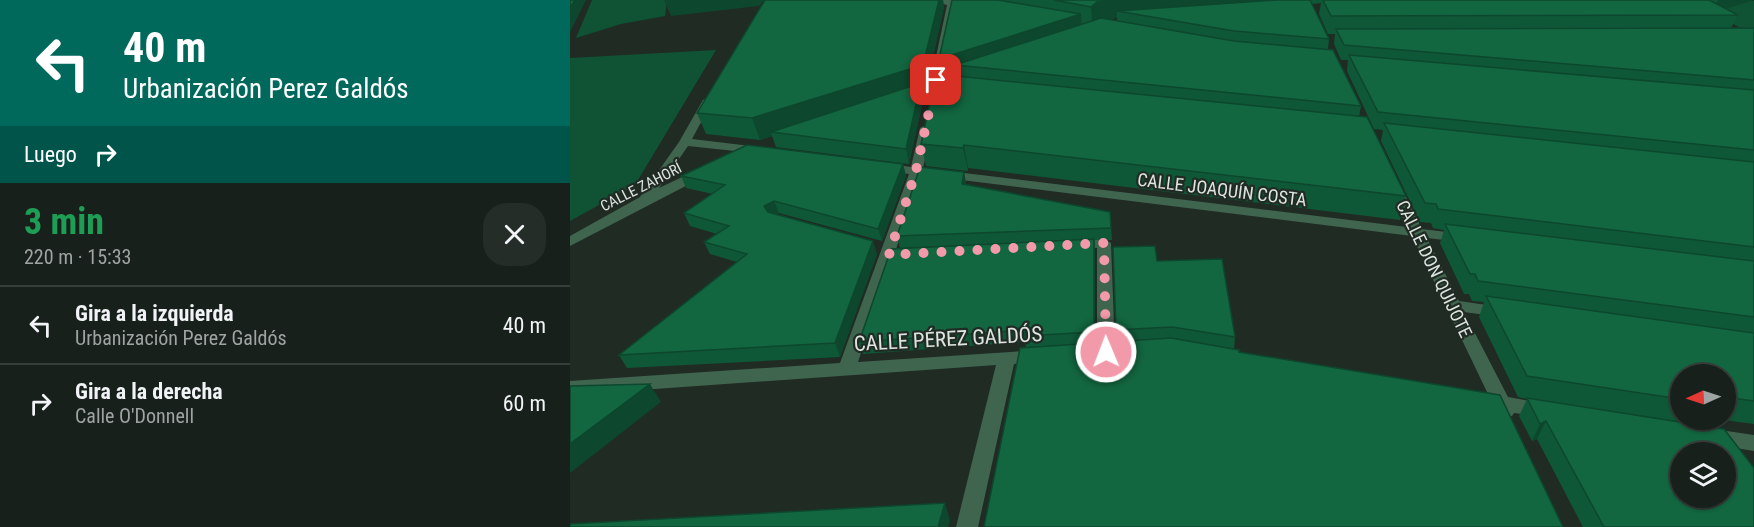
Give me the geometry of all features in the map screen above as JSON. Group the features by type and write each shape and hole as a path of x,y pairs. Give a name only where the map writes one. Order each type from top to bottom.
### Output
{"street":[{"path":"931,0 985,10"},
{"path":"848,368 916,171 951,2"},
{"path":"891,101 968,75"},
{"path":"934,87 963,91"},
{"path":"645,200 685,142 712,93"},
{"path":"685,142 749,150 774,148"},
{"path":"729,160 749,150"},
{"name":"CALLE JOAQUÍN COSTA","path":"870,165 1476,240"},
{"name":"CALLE ZAHORÍ","path":"570,242 645,200 708,170"},
{"name":"CALLE DON QUIJOTE","path":"1390,178 1512,424"},
{"path":"1056,246 1104,243 1106,352"},
{"path":"1451,305 1521,315"},
{"path":"1084,353 1128,351"},
{"name":"CALLE PÉREZ GALDÓS","path":"570,388 1062,355"},
{"path":"967,527 1007,358"},
{"path":"1471,399 1566,414"},
{"path":"1695,434 1754,443"}],"green space":[{"path":"592,0 667,0 665,16 621,24 576,38"},
{"path":"1697,0 1754,1 1754,35 1714,14"},
{"path":"716,50 635,185 570,221 570,58"}],"building":[{"path":"765,0 939,0 923,65 752,118 697,113"},
{"path":"952,0 998,0 1081,14 939,59"},
{"path":"1054,0 1131,0 1097,2 1091,7"},
{"path":"1276,0 1310,0 1329,39 1234,31 1117,11"},
{"path":"1323,0 1709,0 1738,15 1331,16"},
{"path":"1101,18 1234,41 1333,50 1361,106 955,65"},
{"path":"1754,28 1754,80 1344,45 1336,29"},
{"path":"1349,55 1754,90 1754,150 1378,112"},
{"path":"936,74 1367,117 1406,196 964,145 963,148 921,144"},
{"path":"921,83 906,149 771,132"},
{"path":"1384,123 1754,162 1754,247 1438,209 1436,204 1425,203"},
{"path":"747,145 903,164 878,229 774,201 764,206 768,212 873,241 835,343 619,355 747,254 704,242 729,226 684,213 725,185 681,176"},
{"path":"920,167 964,172 962,184 1110,212 1111,228 897,236"},
{"path":"1445,224 1754,261 1754,317 1478,281 1475,274 1470,274"},
{"path":"1094,239 1094,332 1024,336 1026,330 859,342 891,249"},
{"path":"1155,246 1157,261 1222,259 1235,337 1172,327 1116,330 1113,247"},
{"path":"1486,296 1754,333 1754,401 1736,399 1736,364 1670,364 1670,397 1527,376"},
{"path":"1171,338 1239,350 1239,352 1500,395 1563,527 984,527 1020,348"},
{"path":"650,384 570,444 570,386"},
{"path":"1527,398 1670,421 1670,430 1725,430 1734,442 1670,442 1670,508 1736,508 1736,445 1754,468 1754,527 1604,527 1546,421 1540,424"},
{"path":"945,503 938,527 570,527 570,524"}],"route":[{"path":"936,80 916,171 889,255 1104,243 1106,352"}]}
